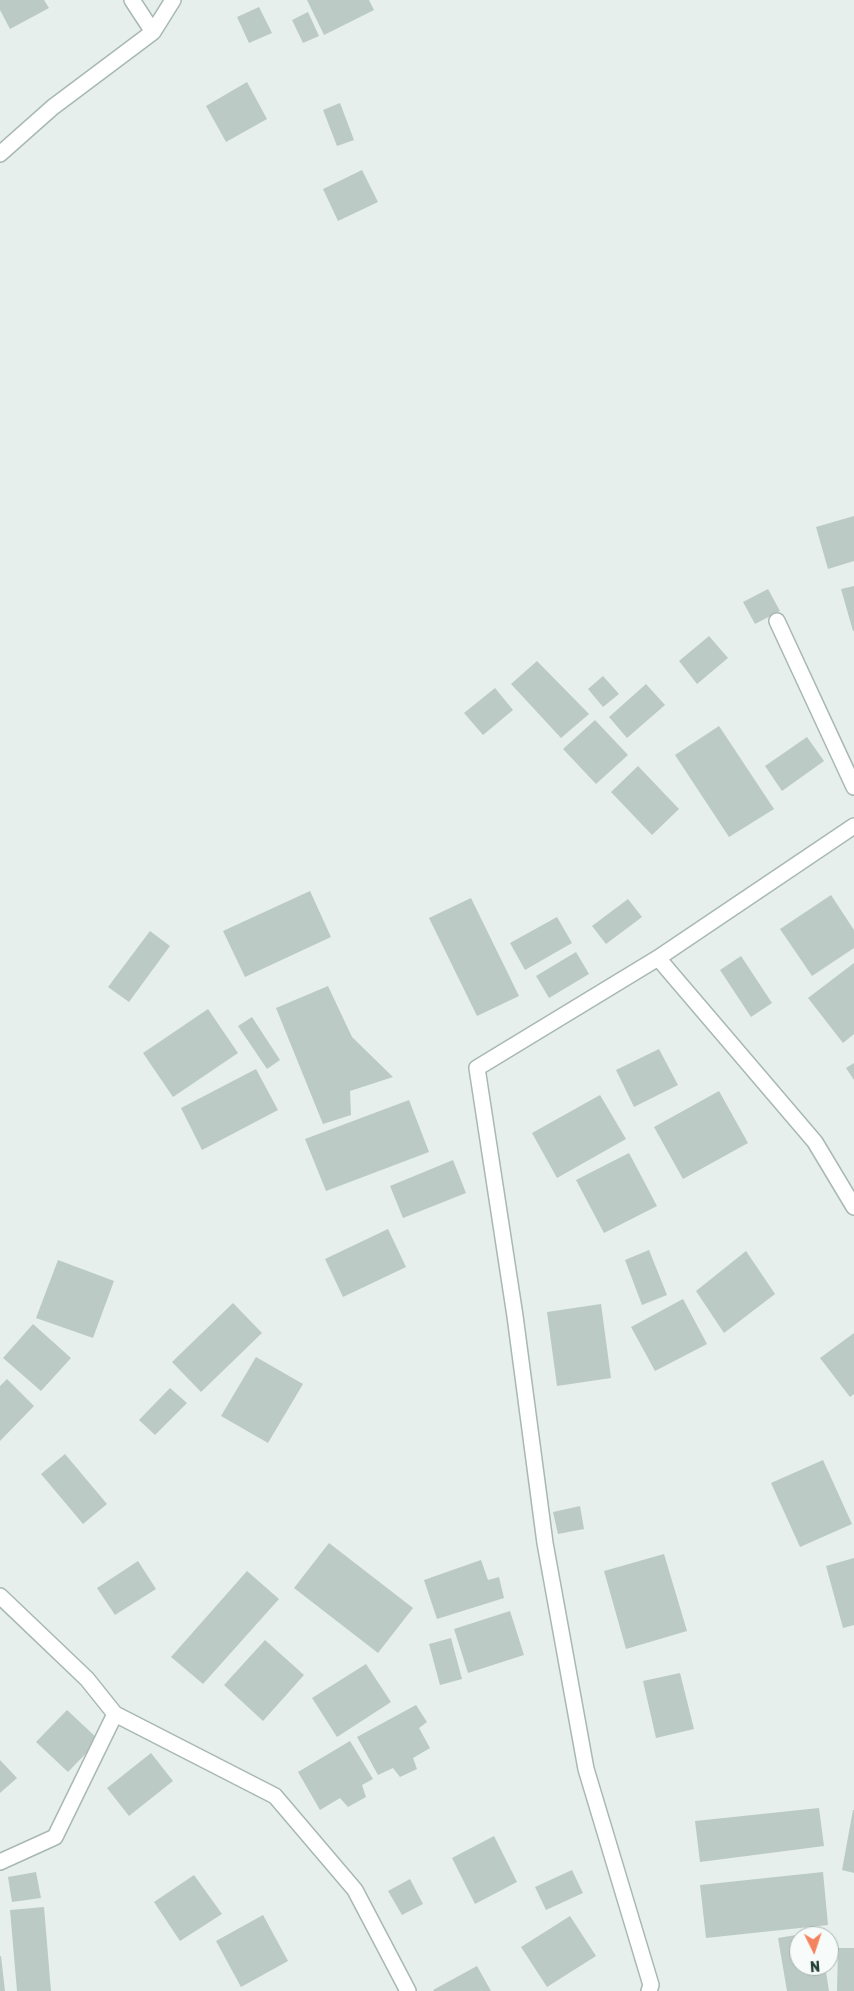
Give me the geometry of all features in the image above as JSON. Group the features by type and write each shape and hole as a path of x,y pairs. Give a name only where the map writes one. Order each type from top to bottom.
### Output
{"street":[{"path":"132,0 152,32"},
{"path":"0,154 53,107 152,32 173,0"},
{"path":"777,621 854,787"},
{"path":"649,1991 651,1985 586,1769 545,1543 515,1316 477,1068 658,958 854,826"},
{"path":"658,958 815,1142 854,1207"},
{"path":"0,1596 87,1679 116,1714 276,1796 355,1890 408,1991"},
{"path":"0,1862 55,1837 116,1714"}],"building":[{"path":"0,0 44,0 49,8 10,29 0,10"},
{"path":"307,0 369,0 374,10 324,35"},
{"path":"259,7 272,33 249,43 237,17"},
{"path":"308,12 319,36 303,43 292,20"},
{"path":"247,82 267,119 226,142 206,106"},
{"path":"340,103 354,140 337,146 323,110"},
{"path":"362,170 378,202 338,221 323,189"},
{"path":"854,516 854,561 828,569 816,527"},
{"path":"854,586 854,631 853,631 841,589"},
{"path":"768,589 780,611 755,624 743,602"},
{"path":"709,636 728,658 697,684 679,661"},
{"path":"537,661 589,714 561,738 511,684"},
{"path":"603,676 619,694 603,707 588,689"},
{"path":"646,684 665,705 627,738 609,717"},
{"path":"495,688 513,710 483,735 464,713"},
{"path":"595,720 628,755 596,784 563,749"},
{"path":"719,726 774,809 729,837 675,755"},
{"path":"807,737 824,761 782,791 765,766"},
{"path":"638,766 679,809 652,835 611,792"},
{"path":"310,891 331,937 245,977 223,931"},
{"path":"831,895 854,930 854,948 812,976 780,929"},
{"path":"471,898 519,996 477,1016 429,918"},
{"path":"628,899 642,917 606,944 592,926"},
{"path":"557,917 572,943 525,970 510,943"},
{"path":"150,931 170,946 129,1002 108,987"},
{"path":"576,952 589,974 549,998 536,976"},
{"path":"741,956 772,1003 751,1017 720,970"},
{"path":"854,963 854,1034 843,1043 808,998"},
{"path":"328,986 352,1037 393,1077 350,1091 351,1115 323,1124 276,1008"},
{"path":"208,1009 238,1053 173,1097 143,1053"},
{"path":"252,1017 280,1060 267,1069 238,1026"},
{"path":"659,1049 678,1085 634,1107 616,1070"},
{"path":"854,1063 854,1080 846,1068"},
{"path":"256,1069 278,1110 202,1150 181,1108"},
{"path":"719,1091 748,1143 683,1179 654,1127"},
{"path":"600,1095 626,1139 557,1178 532,1133"},
{"path":"409,1100 429,1152 326,1191 305,1139"},
{"path":"629,1153 657,1206 604,1233 576,1180"},
{"path":"453,1160 466,1193 403,1218 390,1186"},
{"path":"388,1229 406,1267 343,1297 325,1259"},
{"path":"649,1250 667,1295 642,1305 625,1260"},
{"path":"746,1251 775,1294 724,1333 696,1291"},
{"path":"58,1260 114,1281 93,1338 36,1318"},
{"path":"683,1299 707,1344 655,1371 631,1327"},
{"path":"233,1303 262,1333 201,1392 172,1362"},
{"path":"601,1304 611,1378 557,1386 547,1312"},
{"path":"33,1324 71,1358 41,1391 3,1358"},
{"path":"854,1333 854,1394 850,1397 820,1358"},
{"path":"256,1357 303,1384 268,1443 221,1416"},
{"path":"7,1379 34,1406 0,1441 0,1386"},
{"path":"170,1388 187,1403 155,1435 139,1420"},
{"path":"65,1454 107,1504 83,1524 41,1474"},
{"path":"823,1460 852,1524 800,1547 771,1483"},
{"path":"580,1506 584,1529 558,1534 553,1512"},
{"path":"329,1543 413,1608 378,1653 294,1588"},
{"path":"664,1554 687,1631 626,1649 604,1571"},
{"path":"854,1558 854,1625 843,1628 826,1566"},
{"path":"481,1560 488,1580 499,1577 504,1598 437,1619 424,1580"},
{"path":"138,1561 156,1589 115,1615 97,1588"},
{"path":"247,1571 279,1599 203,1684 171,1657"},
{"path":"510,1611 524,1655 468,1673 454,1629"},
{"path":"451,1638 462,1679 440,1685 429,1644"},
{"path":"265,1640 304,1675 263,1721 224,1685"},
{"path":"366,1664 391,1702 337,1737 312,1698"},
{"path":"680,1673 694,1729 656,1738 643,1681"},
{"path":"416,1705 427,1722 419,1728 430,1748 413,1758 417,1769 400,1777 393,1768 378,1775 357,1737"},
{"path":"67,1710 99,1740 68,1772 36,1742"},
{"path":"350,1741 373,1779 362,1785 366,1797 348,1807 340,1798 320,1810 298,1772"},
{"path":"151,1753 173,1781 129,1816 107,1788"},
{"path":"0,1760 17,1778 0,1793"},
{"path":"819,1808 824,1846 700,1862 695,1821"},
{"path":"854,1810 854,1873 842,1870"},
{"path":"494,1836 517,1882 475,1904 452,1858"},
{"path":"572,1870 583,1893 546,1910 535,1887"},
{"path":"36,1872 41,1898 12,1902 8,1877"},
{"path":"823,1872 828,1925 789,1926 789,1929 706,1938 700,1885"},
{"path":"194,1875 222,1914 180,1941 154,1902"},
{"path":"410,1879 423,1904 402,1915 388,1891"},
{"path":"44,1907 51,1991 17,1991 10,1910"},
{"path":"263,1915 288,1961 241,1987 216,1941"},
{"path":"570,1916 596,1956 547,1987 521,1947"},
{"path":"789,1936 789,1976 827,1976 829,1991 787,1991 778,1938"},
{"path":"839,1948 854,1948 854,1991 837,1991"},
{"path":"1,1956 5,1991 0,1991"},
{"path":"477,1966 491,1991 433,1990"}]}
